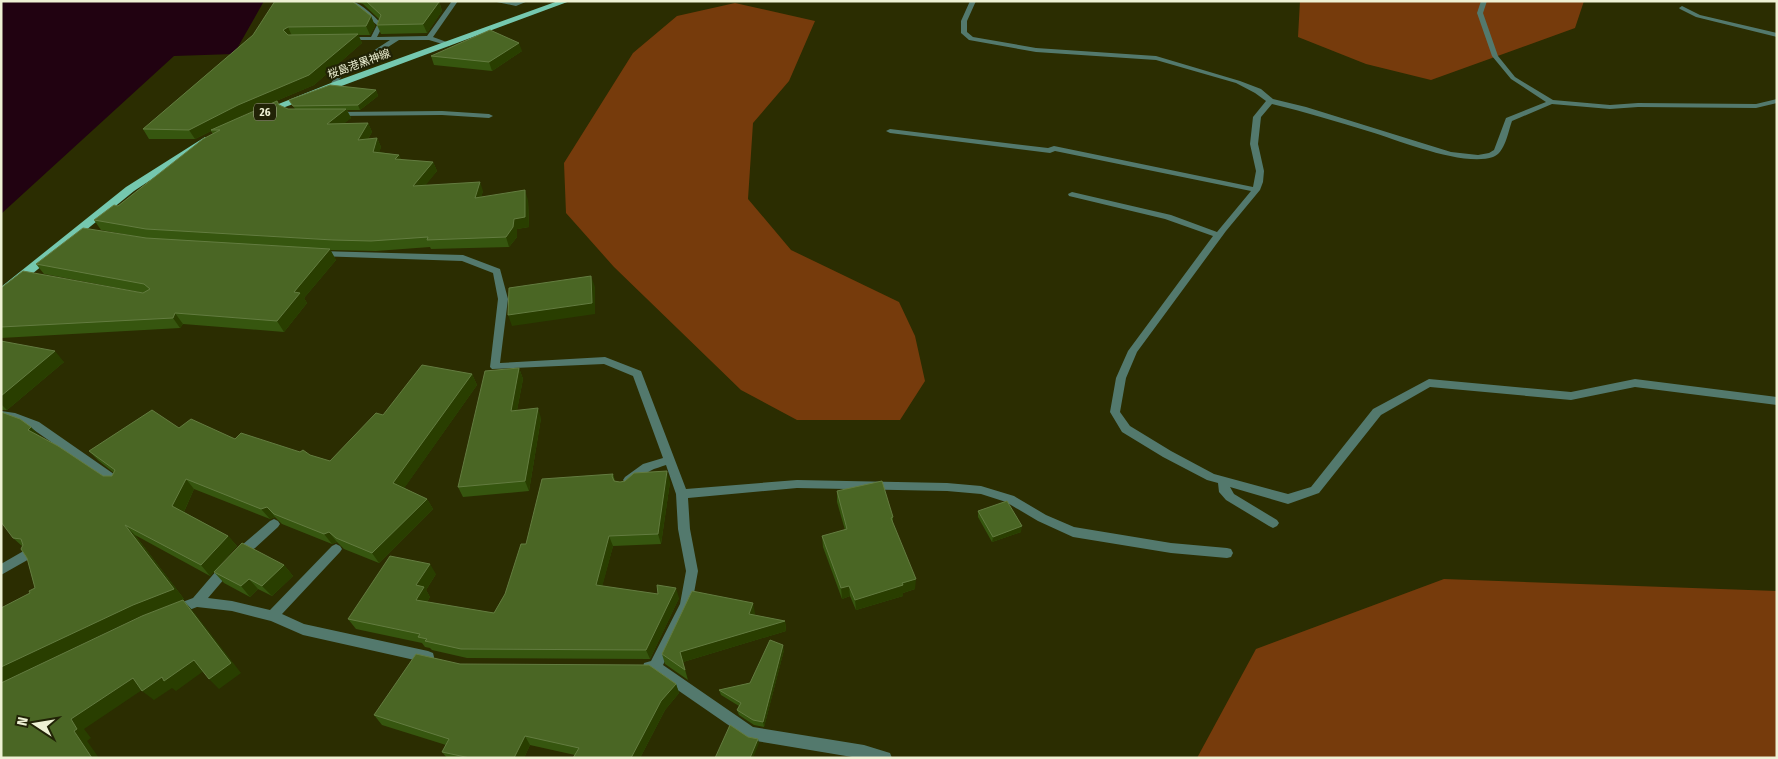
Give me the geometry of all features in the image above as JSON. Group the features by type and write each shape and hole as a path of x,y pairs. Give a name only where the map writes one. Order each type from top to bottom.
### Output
{"main road":[{"name":"桜島港黒神線","path":"258,115 286,107 334,84 566,1"},
{"path":"1,293 130,188 214,135"}],"street":[{"path":"350,1 380,25 373,39"},
{"path":"428,38 455,1"},
{"path":"495,1 516,4 525,1"},
{"path":"973,1 964,21 964,33 971,39 1036,50 1156,58 1238,82 1258,91 1270,101 1303,109 1450,154 1478,157 1491,155 1497,151 1509,120 1551,102"},
{"path":"1484,1 1480,13 1495,56 1513,78 1551,102 1610,107 1638,105 1756,106 1777,101"},
{"path":"1682,8 1698,16 1777,35"},
{"path":"334,84 338,76 398,38"},
{"path":"337,39 428,38 449,44"},
{"path":"1270,101 1257,117 1254,144 1260,171 1260,182 1256,190 1218,235 1133,351 1121,378 1115,412 1126,430 1211,477 1288,499 1315,490 1377,412 1429,383 1571,396 1635,383 1777,401"},
{"path":"329,115 354,113 442,113 489,116"},
{"path":"890,131 1050,151 1054,148 1256,190"},
{"path":"1072,194 1168,217 1218,235"},
{"path":"76,231 87,234"},
{"path":"309,254 463,258 497,271 503,299 495,367 605,360 637,374 682,494 684,529 692,571 686,604 655,667"},
{"path":"22,275 36,278"},
{"path":"1,414 35,425 117,482"},
{"path":"623,487 634,475 647,467 670,460"},
{"path":"1223,481 1225,492 1230,497 1273,523"},
{"path":"682,494 797,484 946,487 981,490 1010,499 1042,518 1073,532 1171,548 1227,553"},
{"path":"164,615 197,602 238,555 274,524"},
{"path":"272,616 336,549"},
{"path":"1,570 28,554"},
{"path":"197,602 232,606 272,616 303,629 438,660"},
{"path":"635,667 655,667 750,733 864,752 884,758"}],"shaded area":[{"path":"1,1 264,1 234,54 174,56 1,214"},
{"path":"1300,1 1584,1 1575,28 1431,80 1366,64 1298,37"},
{"path":"735,3 815,21 789,81 753,123 748,199 791,250 899,302 915,336 925,381 900,420 797,420 741,390 614,267 566,213 564,163 633,53 677,16"},
{"path":"1444,579 1777,591 1777,758 1197,758 1256,649"}],"building":[{"path":"275,1 352,1 371,16 366,26 288,27 283,30 288,35 358,34 309,75 238,105 189,130 143,129 253,35"},
{"path":"366,1 439,2 423,24 377,25 381,15"},
{"path":"490,30 519,43 489,62 431,56"},
{"path":"330,85 376,90 358,105 293,106 289,100"},
{"path":"277,101 279,105 288,109 346,109 327,124 368,123 358,140 377,138 373,152 399,155 395,159 433,162 413,186 480,182 475,198 525,190 525,217 514,219 513,227 506,237 427,240 428,237 371,241 146,229 94,220 114,205 118,206 203,139 220,130 211,130"},
{"path":"83,228 146,238 330,249 294,292 300,293 277,321 175,313 173,318 1,327 1,288 23,271 143,293 150,289 144,284 36,264"},
{"path":"591,276 592,303 508,315 509,288"},
{"path":"1,341 55,351 1,396"},
{"path":"422,365 472,374 393,483 427,499 372,553 336,538 329,532 324,534 274,514 267,507 261,509 186,479 172,506 228,536 201,565 125,525 174,589 133,605 1,667 1,608 30,593 29,591 35,588 27,558 21,549 23,545 21,539 13,538 1,522 1,412 20,419 31,427 28,430 58,446 103,476 112,476 115,470 89,451 152,410 179,428 191,419 235,439 241,433 300,452 303,450 310,455 330,461 376,413 383,415"},
{"path":"519,368 511,411 538,408 525,481 458,487 485,371"},
{"path":"667,471 658,534 609,536 596,585 658,594 657,585 676,588 646,650 461,649 425,641 427,639 418,637 420,634 348,619 390,556 430,564 416,585 424,587 416,600 494,613 505,594 521,544 526,544 542,479 613,474 614,481 620,482 625,481 634,473"},
{"path":"882,481 893,517 891,518 916,579 855,600 849,586 841,588 822,536 847,529 837,491"},
{"path":"1007,501 1022,526 993,537 978,511"},
{"path":"242,543 284,565 262,586 249,579 241,586 214,572"},
{"path":"692,591 753,603 749,614 785,621 680,652 685,670 662,654"},
{"path":"183,600 231,663 209,679 194,660 164,681 162,677 142,691 133,678 71,719 77,729 74,731 92,758 1,758 1,683 142,616"},
{"path":"770,640 783,645 763,722 753,720 737,710 741,703 719,690 750,683"},
{"path":"416,654 460,664 649,665 676,684 661,701 631,758 573,758 579,748 525,736 514,758 470,758 442,752 449,739 374,715"},
{"path":"730,725 748,737 758,739 750,758 715,758"}]}
